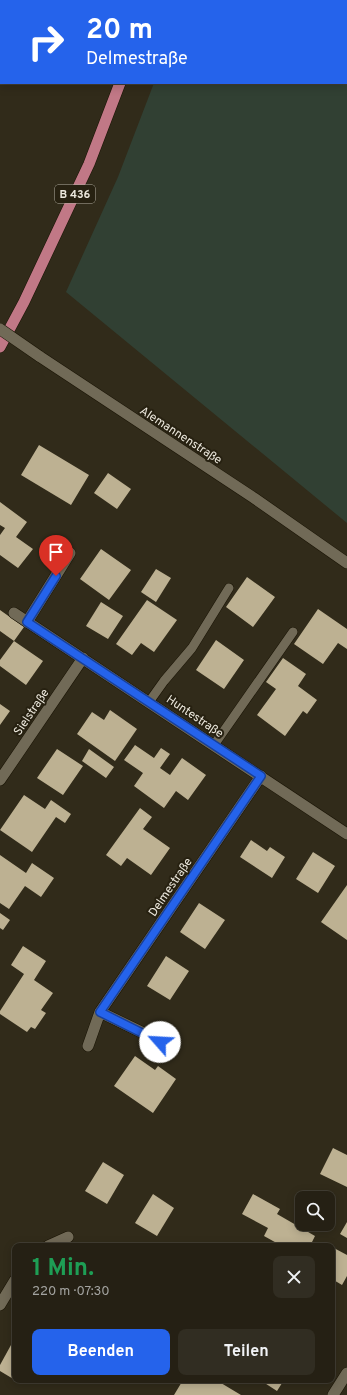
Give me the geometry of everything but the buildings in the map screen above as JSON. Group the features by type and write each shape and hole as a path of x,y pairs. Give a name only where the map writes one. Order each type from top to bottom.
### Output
{"main road":[{"name":"B 436","path":"0,347 24,302 89,164 120,84"}],"street":[{"name":"Alemannenstraße","path":"0,329 254,498 347,563"},
{"path":"27,622 70,553"},
{"name":"Huntestraße","path":"14,613 347,834"},
{"name":"Sielstraße","path":"0,780 83,658"},
{"name":"Delmestraße","path":"88,1046 100,1012 261,776"},
{"path":"100,1012 160,1042"},
{"path":"55,1243 68,1237"},
{"path":"0,1305 12,1285"},
{"path":"333,1395 347,1373"}],"lane":[{"path":"150,702 164,681 192,648 229,588"},
{"path":"214,745 292,632"}],"green space":[{"path":"154,84 347,85 347,523 66,292 118,177"}],"route":[{"path":"56,576 27,622 261,776 100,1012 160,1042"}]}
